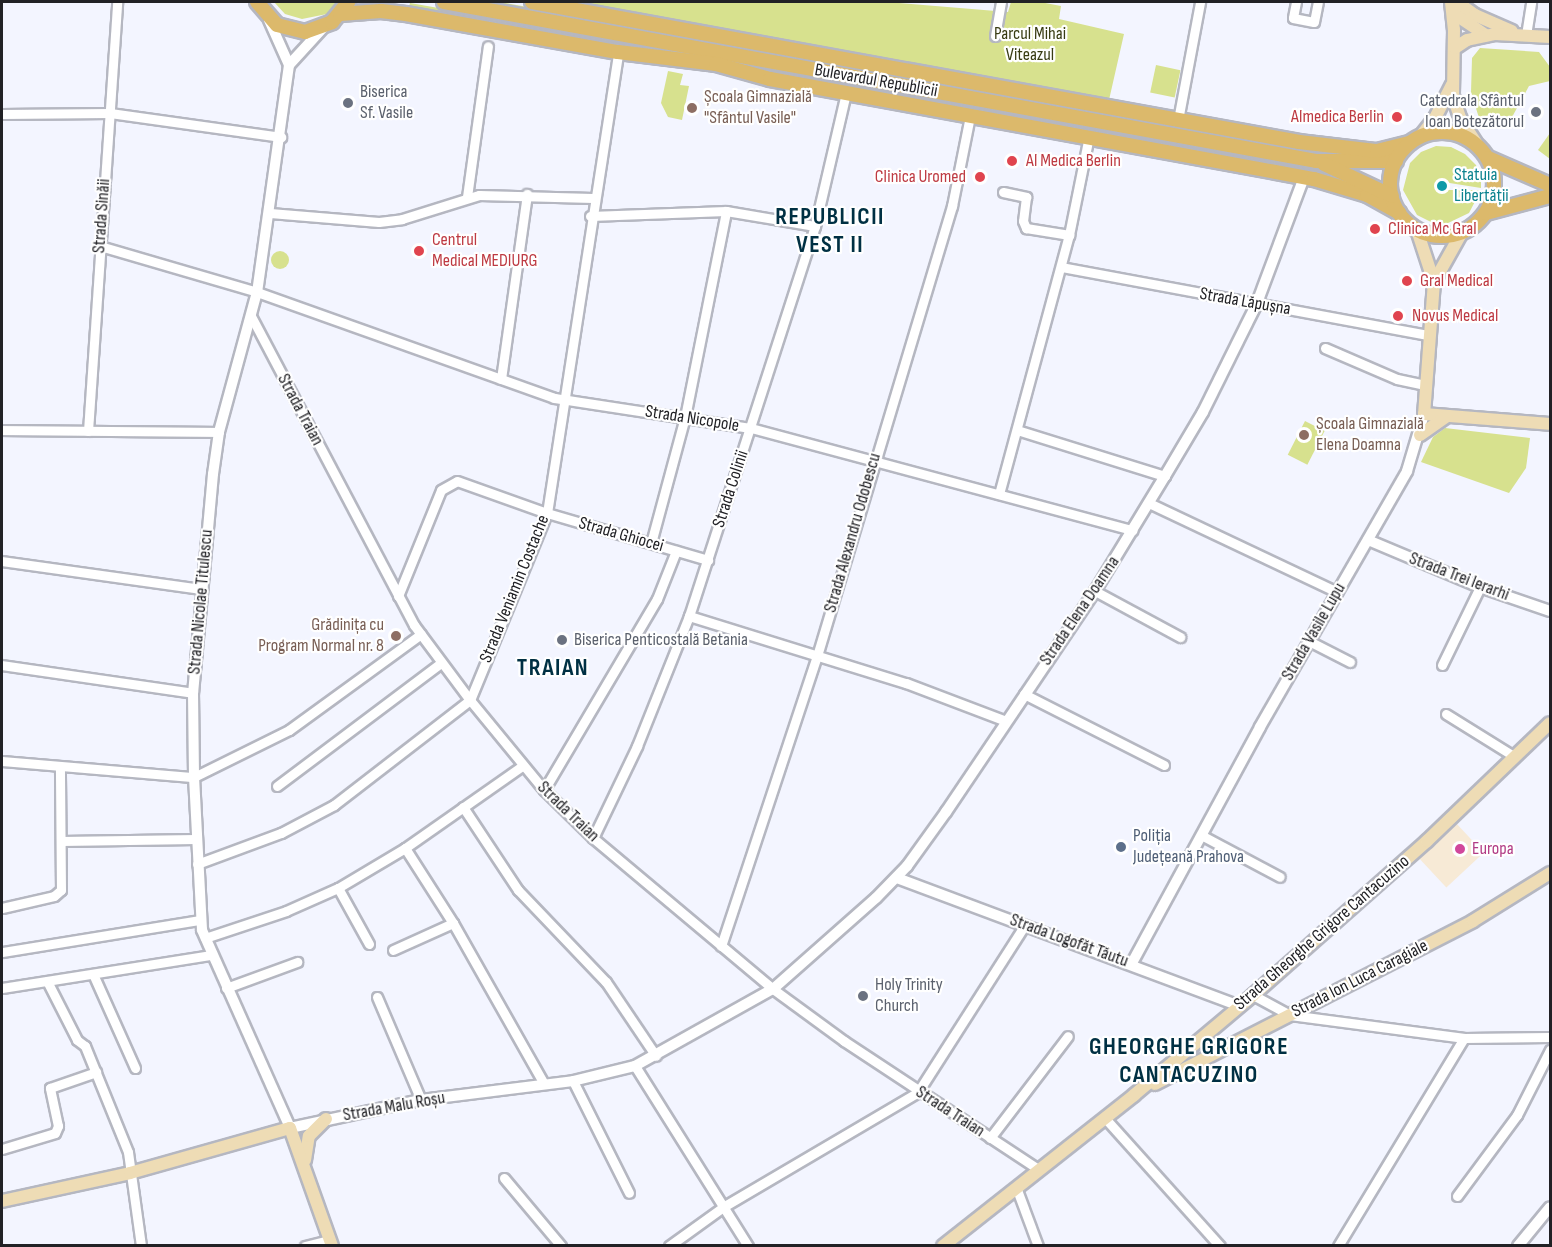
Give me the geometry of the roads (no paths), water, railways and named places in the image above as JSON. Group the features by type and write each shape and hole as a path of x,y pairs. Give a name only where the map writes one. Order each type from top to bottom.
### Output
{"main road":[{"path":"257,2 269,18 295,31 324,27 345,7 371,2"},
{"name":"Bulevardul Republicii","path":"444,2 1316,161 1396,161"},
{"name":"Bulevardul Republicii","path":"532,2 1178,120 1360,150 1377,151 1415,140"},
{"path":"1453,5 1523,34"},
{"path":"1453,5 1486,34"},
{"path":"1453,5 1455,48 1452,84 1456,108 1476,143 1488,158 1495,186 1486,213"},
{"name":"Bulevardul Republicii","path":"345,7 406,14 618,52 663,55 846,93 1304,177 1361,193 1399,213"},
{"path":"1455,48 1486,34 1551,37"},
{"path":"1452,84 1440,110 1396,161 1392,196 1399,213 1417,230 1440,235 1462,232 1486,213 1551,196"},
{"path":"1415,140 1443,132 1476,143"},
{"path":"1488,158 1551,185"},
{"name":"Bulevardul Republicii","path":"1316,161 1392,196"},
{"name":"Strada Vasile Lupu","path":"1417,230 1434,282 1424,414"},
{"name":"Strada Vasile Lupu","path":"1434,282 1462,232"},
{"path":"1426,389 1447,416"},
{"path":"1424,414 1551,424"},
{"path":"1420,435 1447,416"},
{"name":"Strada Gheorghe Grigore Cantacuzino","path":"943,1245 1134,1095 1253,995 1551,723"},
{"name":"Strada Ion Luca Caragiale","path":"1134,1095 1494,910 1551,873"},
{"path":"305,1171 309,1136 326,1119"},
{"path":"291,1128 330,1243"},
{"name":"Strada Malu Roșu","path":"2,1201 130,1173 291,1128"}],"street":[{"name":"Strada Sinăii","path":"88,431 117,2"},
{"path":"995,36 1001,2"},
{"path":"1178,120 1200,2"},
{"path":"1296,2 1293,18 1314,22 1318,2"},
{"path":"1523,34 1531,2"},
{"name":"Strada Nicolae Titulescu","path":"269,18 289,65 281,136 257,292 219,432 193,693 194,777 200,920 211,955 291,1128"},
{"path":"289,65 324,27"},
{"path":"467,197 489,46"},
{"name":"Strada Veniamin Costache","path":"197,864 281,833 334,805 470,700 547,513 590,216 618,52"},
{"name":"Strada Colinii","path":"593,838 645,727 689,616 815,226 846,93"},
{"path":"2,114 110,113 281,136"},
{"name":"Strada Alexandru Odobescu","path":"721,946 817,656 951,206 970,116"},
{"path":"999,494 1061,267 1089,136"},
{"name":"Strada Elena Doamna","path":"773,989 897,878 1095,591 1203,412 1257,303 1304,177"},
{"path":"1003,192 1026,197 1023,221 1026,228 1069,235"},
{"path":"501,379 527,194"},
{"path":"270,213 379,222 402,219 467,197 527,194 593,198"},
{"path":"590,216 726,212 815,226"},
{"path":"651,543 685,417 726,212"},
{"name":"Strada Nicopole","path":"100,246 257,292 565,401 751,428 1133,530"},
{"name":"Strada Lăpușna","path":"1061,267 1429,335"},
{"name":"Strada Traian","path":"251,316 398,596 421,634 522,766 544,790 593,838 773,989 918,1092 1038,1169"},
{"path":"1325,348 1426,389"},
{"name":"Strada Vasile Lupu","path":"1132,963 1309,641 1407,471 1420,435 1424,414"},
{"path":"1017,429 1165,476"},
{"path":"2,430 219,432"},
{"name":"Strada Ghiocei","path":"398,596 446,485 464,483 547,513 708,560"},
{"path":"1149,503 1337,592"},
{"name":"Strada Trei Ierarhi","path":"1368,540 1480,587 1551,611"},
{"path":"544,790 657,599 676,551"},
{"path":"2,561 202,589"},
{"path":"1442,665 1480,587"},
{"path":"1095,591 1180,637"},
{"path":"689,616 906,683 1006,721"},
{"path":"2,761 194,777 289,730 421,634"},
{"path":"1309,641 1350,662"},
{"path":"277,786 441,663"},
{"path":"2,665 193,693"},
{"path":"1024,694 1164,765"},
{"path":"1446,714 1515,757"},
{"path":"2,908 58,894 61,841 60,766"},
{"path":"205,938 286,911 338,888 405,848 522,766"},
{"path":"463,807 524,898 606,982 656,1056"},
{"path":"1201,835 1280,878"},
{"path":"61,841 196,839"},
{"path":"405,848 453,923 544,1084"},
{"name":"Strada Logofăt Tăutu","path":"897,878 1132,963 1240,1006"},
{"path":"338,888 369,944"},
{"path":"2,952 200,920"},
{"path":"393,950 453,923"},
{"path":"669,1245 723,1207 918,1092 1025,925"},
{"path":"2,988 211,955"},
{"path":"226,988 297,962"},
{"path":"93,974 135,1068"},
{"path":"47,981 77,1040 85,1046 128,1152 141,1245"},
{"name":"Strada Malu Roșu","path":"291,1128 421,1100 573,1081 636,1066 773,989"},
{"path":"1253,995 1290,1015 1464,1038 1551,1037"},
{"path":"377,997 421,1100"},
{"path":"990,1138 1068,1036"},
{"path":"1338,1245 1464,1038"},
{"path":"1457,1196 1517,1115 1551,1050"},
{"path":"636,1066 748,1245"},
{"path":"2,1149 55,1133 58,1126 50,1088 96,1072"},
{"path":"573,1081 593,1128 629,1193"},
{"path":"1105,1118 1220,1245"},
{"path":"504,1178 561,1245"},
{"path":"1016,1188 1038,1245"},
{"path":"1518,1245 1551,1207"},
{"path":"305,1245 330,1243"}],"place":[{"name":"Biserica Sf. Vasile","path":"348,103"},
{"name":"Școala Gimnazială \"Sfântul Vasile\"","path":"692,108"},
{"name":"Catedrala Sfântul Ioan Botezătorul","path":"1536,112"},
{"name":"Almedica Berlin","path":"1397,117"},
{"name":"Al Medica Berlin","path":"1012,161"},
{"name":"Clinica Uromed","path":"980,177"},
{"name":"Statuia Libertății","path":"1442,186"},
{"name":"Clinica Mc Gral","path":"1375,229"},
{"name":"Centrul Medical MEDIURG","path":"419,251"},
{"name":"Gral Medical","path":"1407,281"},
{"name":"Novus Medical","path":"1398,316"},
{"name":"Școala Gimnazială Elena Doamna","path":"1304,435"},
{"name":"Grădinița cu Program Normal nr. 8","path":"396,636"},
{"name":"Biserica Penticostală Betania","path":"562,640"},
{"name":"Poliția Județeană Prahova","path":"1121,847"},
{"name":"Europa","path":"1460,849"},
{"name":"Holy Trinity Church","path":"863,996"}],"district":[{"name":"REPUBLICII VEST II","path":"830,231"},
{"name":"TRAIAN","path":"553,668"},
{"name":"GHEORGHE GRIGORE CANTACUZINO","path":"1189,1061"}],"park label":[{"name":"Parcul Mihai Viteazul","path":"1030,45"}]}
